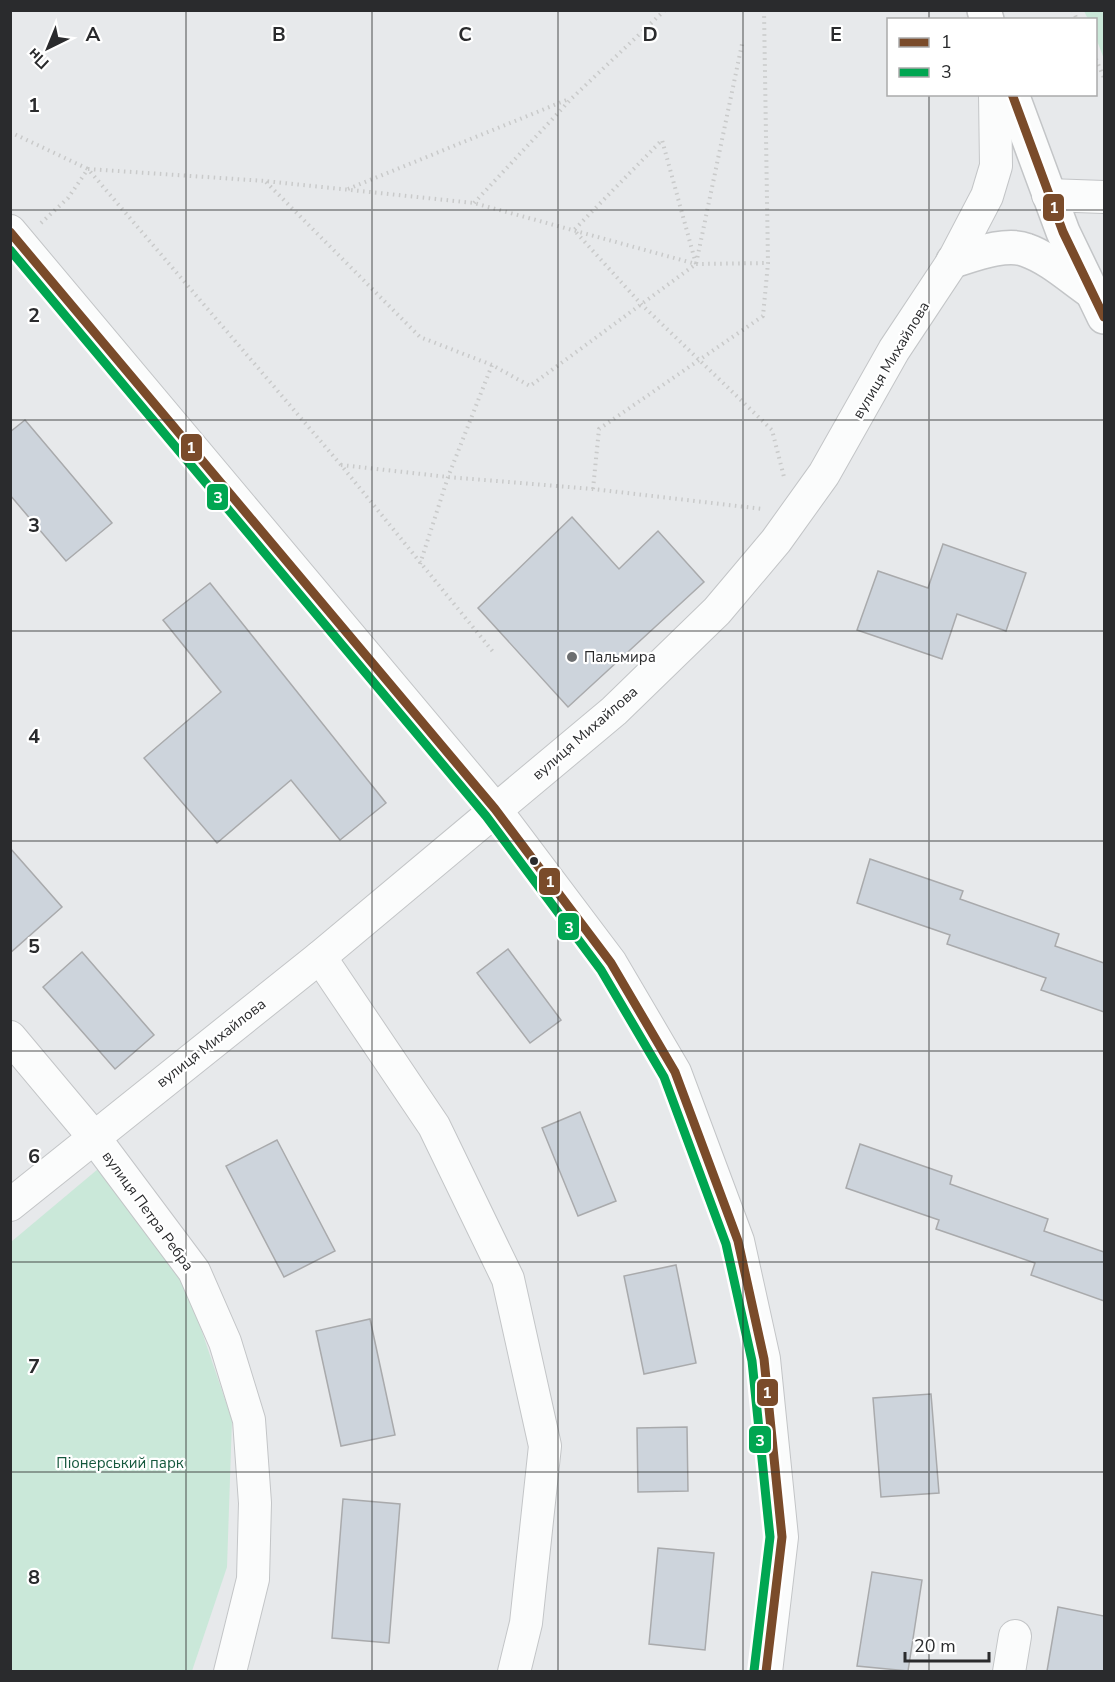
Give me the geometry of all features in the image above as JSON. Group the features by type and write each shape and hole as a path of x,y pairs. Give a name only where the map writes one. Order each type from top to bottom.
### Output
{"main road":[{"path":"1013,96 1048,195 1098,304"},
{"path":"953,261 991,249 1025,249 1054,265 1098,304"}],"street":[{"name":"вулиця Михайлова","path":"10,1205 93,1136 320,957 614,711 717,611 769,550 824,474 894,350 953,261 987,196 996,166 995,96"},
{"path":"1048,195 1104,197"},
{"path":"16,237 495,809 611,963 675,1072 738,1241 764,1359 782,1537 766,1671"},
{"path":"320,957 434,1125 508,1279 545,1446 526,1623 514,1671"},
{"name":"вулиця Петра Ребра","path":"10,1037 93,1136 194,1271 225,1342 249,1420 255,1503 253,1579 230,1671"},
{"path":"1009,1671 1014,1636"}],"path":[{"path":"474,203 572,98 665,10"},
{"path":"593,489 599,429 763,316 768,263 764,10"},
{"path":"265,182 420,337 492,365 530,387 696,264 742,44"},
{"path":"1097,63 1104,78"},
{"path":"346,190 572,98"},
{"path":"10,132 88,169 265,182 474,203 696,264 768,263"},
{"path":"574,230 662,140 696,264"},
{"path":"16,237 68,198 88,169"},
{"path":"88,169 341,465 420,565 494,653"},
{"path":"574,230 641,304 771,430 786,483"},
{"path":"420,565 448,477 492,365"},
{"path":"341,465 448,477 593,489 772,510"}],"green space":[{"path":"1084,11 1104,11 1104,59 1097,41 1097,18 1088,18"},
{"name":"Піонерський парк","path":"104,1164 180,1267 232,1420 227,1567 192,1671 11,1672 11,1242"}],"building":[{"path":"25,420 112,523 66,561 10,495 10,432"},
{"name":"Пальмира","path":"572,517 619,569 658,531 704,582 568,707 478,608"},
{"path":"943,544 1026,573 1006,631 957,614 942,659 857,630 878,571 928,588"},
{"path":"210,583 386,803 340,840 291,780 217,843 144,758 221,692 163,620"},
{"path":"10,848 62,907 10,953"},
{"path":"870,859 963,891 960,899 1059,934 1055,946 1104,963 1104,1012 1041,990 1046,978 947,944 950,935 857,903"},
{"path":"508,949 561,1020 530,1043 477,973"},
{"path":"82,952 154,1035 115,1069 43,987"},
{"path":"580,1112 616,1201 578,1216 542,1128"},
{"path":"277,1140 335,1251 284,1277 226,1166"},
{"path":"860,1144 952,1176 950,1184 1048,1219 1044,1231 1104,1252 1104,1301 1031,1275 1035,1263 936,1229 939,1220 846,1188"},
{"path":"676,1265 696,1363 644,1374 624,1276"},
{"path":"370,1319 395,1435 341,1446 316,1331"},
{"path":"931,1394 939,1493 881,1497 873,1398"},
{"path":"687,1427 688,1491 638,1492 637,1428"},
{"path":"343,1499 400,1504 389,1643 332,1638"},
{"path":"658,1548 714,1553 705,1650 649,1644"},
{"path":"872,1572 922,1580 908,1671 857,1666"},
{"path":"1058,1607 1104,1616 1104,1671 1047,1671"}],"transit line":[{"name":"1","path":"1013,96 1063,232 1104,317"},
{"name":"1","path":"10,232 495,809 611,963 675,1072 738,1241 764,1359 782,1537 766,1672"},
{"name":"3","path":"10,250 486,816 601,970 664,1077 726,1244 752,1361 770,1537 754,1671"}],"place":[{"name":"Пальмира","path":"572,657"}]}
